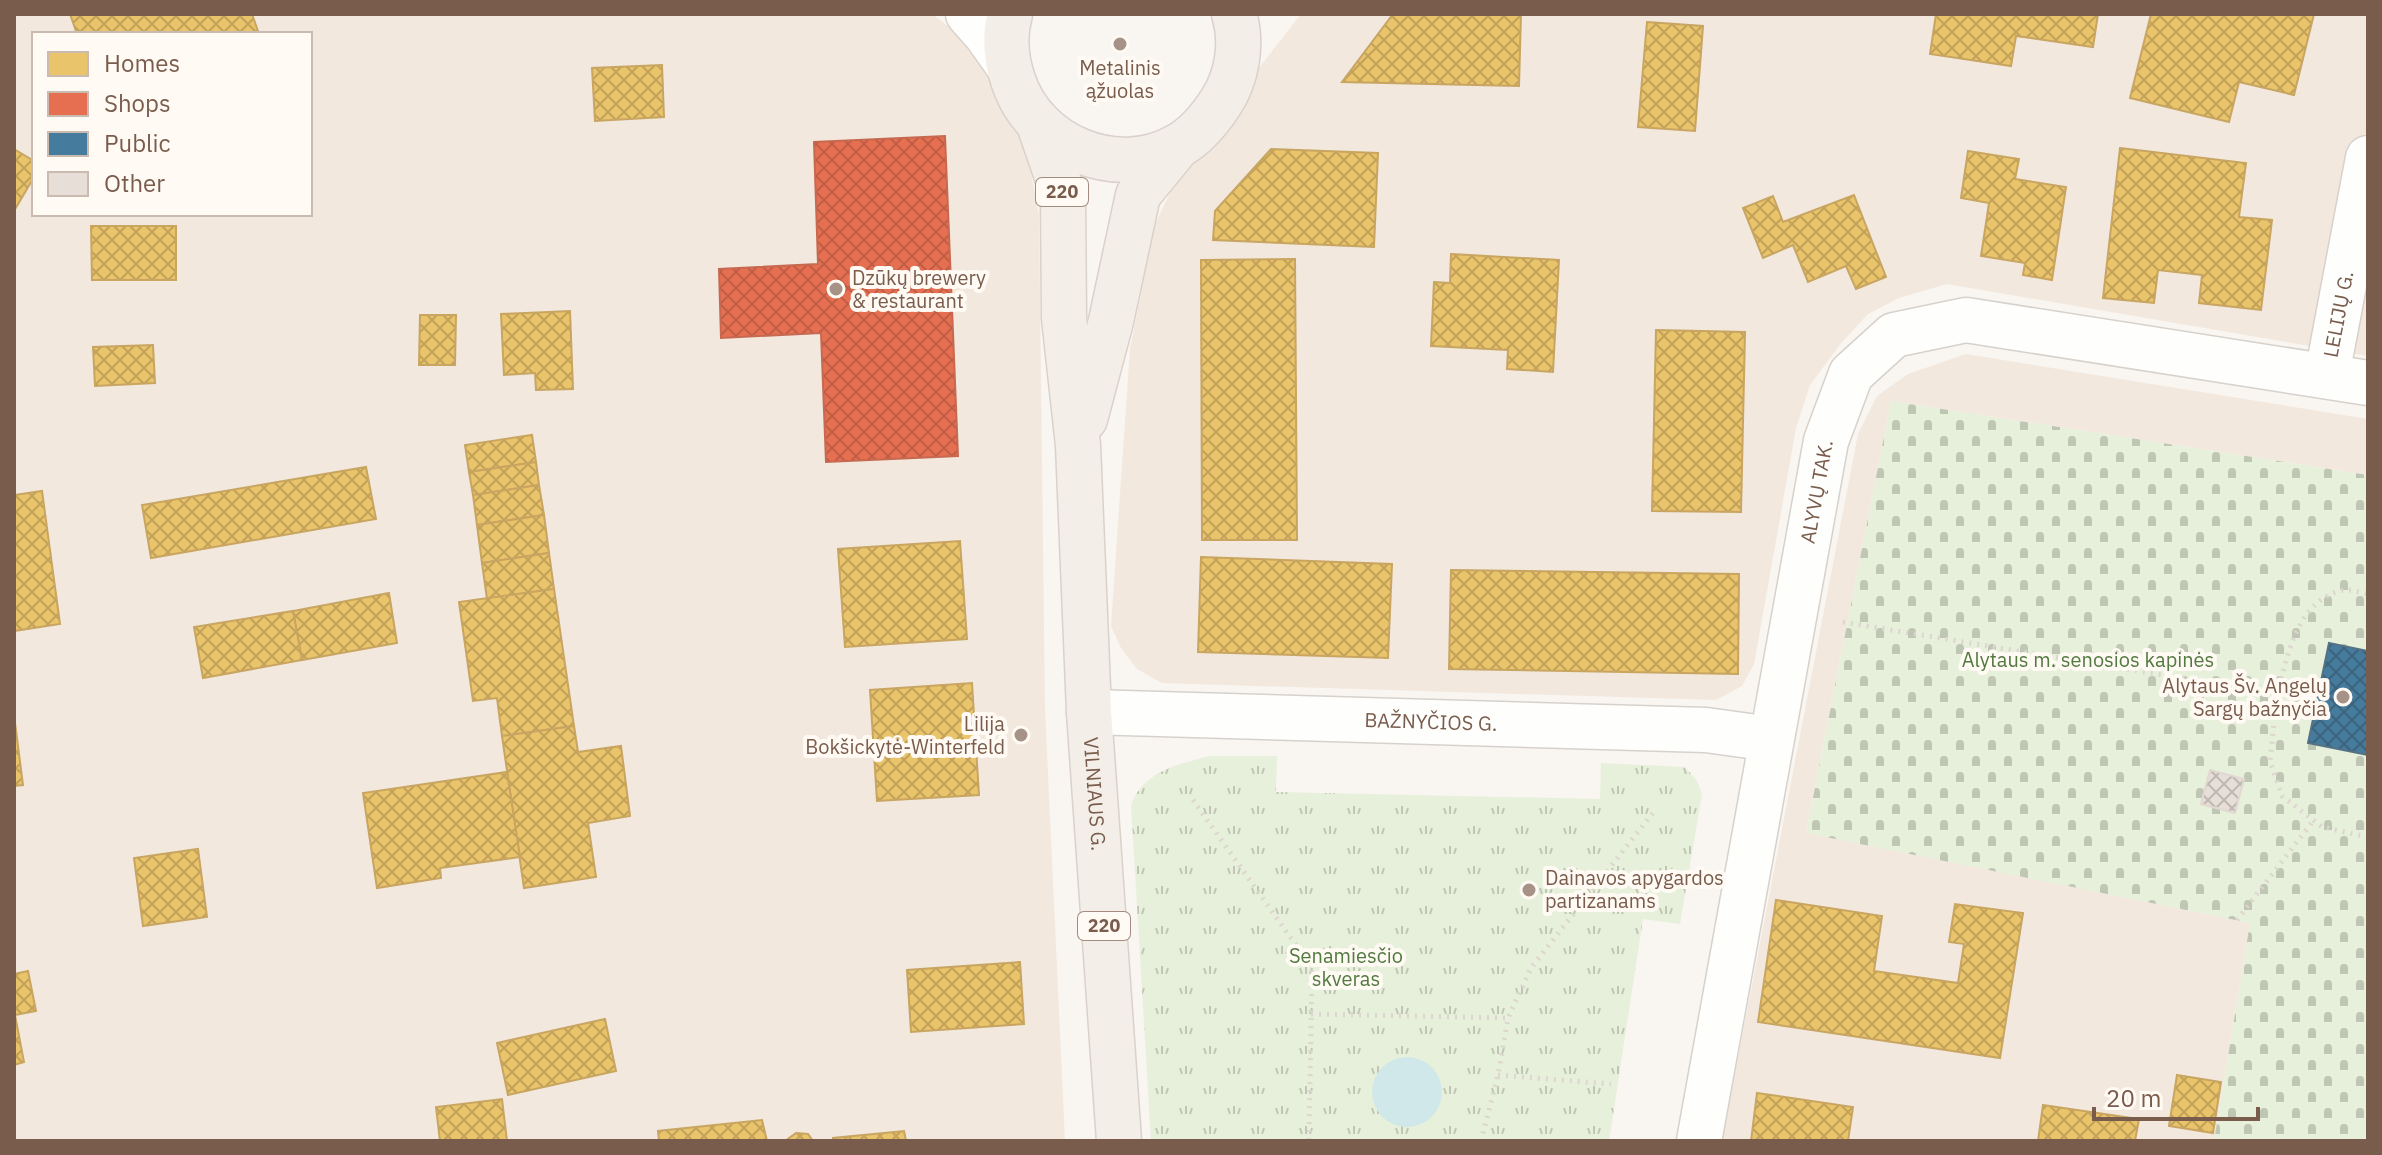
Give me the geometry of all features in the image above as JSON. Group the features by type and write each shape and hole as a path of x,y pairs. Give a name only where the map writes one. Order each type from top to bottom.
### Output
{"main road":[{"path":"1010,14 1006,29 1007,64 1019,98 1040,127 1070,148 1105,159 1143,158 1178,146 1208,121 1229,89 1236,33 1262,14"},
{"name":"VILNIAUS G.","path":"1040,127 1063,194 1064,318 1078,445 1089,712 1119,1141"},
{"name":"VILNIAUS G.","path":"1078,445 1111,321 1138,195 1178,146"}],"street":[{"path":"968,14 1007,64"},
{"name":"LELIJŲ G.","path":"2347,379 2368,158"},
{"name":"ALYVŲ TAK.","path":"1699,1141 1826,441 1851,374 1894,335 1966,320 2347,379"},
{"name":"BAŽNYČIOS G.","path":"1089,712 1706,730 1771,739"}],"path":[{"path":"2368,594 2344,590 2319,602 2297,628 2277,694 2270,761 2282,796 2313,821 2322,827 2368,837"},
{"path":"1848,623 2277,694"},
{"path":"1193,800 1312,968 1309,1141"},
{"path":"1481,1141 1498,1075 1508,1018 1531,968 1656,809"},
{"path":"2237,920 2313,821"},
{"path":"1311,1014 1508,1018"},
{"path":"1498,1075 1611,1084"}],"shaded area":[{"path":"14,14 932,14 965,39 993,82 1025,142 1039,215 1045,710 1065,1141 14,1141"},
{"path":"1301,14 2368,14 2368,356 1947,284 1899,298 1868,314 1842,342 1810,385 1796,428 1754,664 1742,686 1716,700 1162,683 1137,669 1121,648 1111,626 1130,349 1154,227 1182,167"},
{"path":"1966,354 2368,419 2368,475 1891,401 1806,832 2250,923 2214,1141 1722,1141 1858,434 1877,396 1908,374"}],"green space":[{"name":"Alytaus m. senosios kapinės","path":"1891,401 2368,475 2368,651 2329,643 2308,742 2368,755 2368,1141 2214,1141 2250,923 1806,833"},
{"name":"Senamiesčio skveras","path":"1209,756 1277,756 1276,792 1600,799 1601,763 1685,767 1697,781 1702,794 1680,924 1643,919 1609,1141 1151,1141 1131,805 1144,784 1153,777 1174,766"}],"water":[{"path":"1407,1057 1432,1067 1442,1092 1432,1117 1407,1127 1382,1117 1372,1092 1382,1067"}],"building: Homes":[{"path":"70,14 252,14 258,32 76,32"},
{"path":"1393,14 1521,14 1519,86 1342,82"},
{"path":"1936,14 2098,14 2093,47 2016,36 2011,66 1930,54"},
{"path":"2151,14 2314,14 2294,95 2239,82 2229,122 2130,98"},
{"path":"1647,22 1703,26 1695,131 1638,127"},
{"path":"662,65 664,117 595,121 592,68"},
{"path":"2120,148 2246,163 2239,217 2272,220 2261,310 2199,303 2202,275 2158,270 2154,303 2103,298"},
{"path":"14,149 32,160 32,180 14,211"},
{"path":"1271,149 1378,153 1374,247 1213,240 1215,211"},
{"path":"1968,151 2019,159 2015,179 2066,187 2052,280 2023,275 2025,263 1981,256 1989,203 1961,198"},
{"path":"1854,195 1886,277 1856,289 1846,266 1808,282 1793,245 1763,258 1743,208 1773,196 1783,222"},
{"path":"91,226 176,226 176,280 92,280"},
{"path":"1451,254 1559,260 1553,372 1507,369 1508,350 1431,346 1434,282 1450,283"},
{"path":"1295,259 1297,540 1202,540 1201,260"},
{"path":"570,311 573,389 536,390 535,373 504,375 501,314"},
{"path":"420,315 456,315 455,365 419,365"},
{"path":"1656,330 1745,332 1741,512 1652,511"},
{"path":"153,345 155,383 95,386 93,347"},
{"path":"532,435 536,462 469,472 465,445"},
{"path":"536,462 539,485 473,495 469,472"},
{"path":"366,467 376,519 151,558 142,505"},
{"path":"539,485 544,515 477,525 473,495"},
{"path":"42,491 60,624 14,631 14,495"},
{"path":"544,515 549,553 482,563 477,525"},
{"path":"960,541 967,639 845,647 838,549"},
{"path":"549,553 554,589 487,599 482,563"},
{"path":"1201,557 1392,564 1388,658 1198,652"},
{"path":"1451,570 1739,574 1738,674 1449,669"},
{"path":"554,589 574,726 502,736 497,698 473,701 459,602"},
{"path":"389,593 397,643 302,660 293,611"},
{"path":"293,611 302,660 203,678 194,627"},
{"path":"972,683 979,795 877,801 870,690"},
{"path":"14,715 23,785 14,786"},
{"path":"574,726 578,752 621,746 630,816 588,823 596,877 524,888 502,736"},
{"path":"507,772 520,857 440,868 441,878 377,888 363,793"},
{"path":"198,849 207,917 143,926 134,858"},
{"path":"1776,900 1882,916 1874,971 1958,983 1964,944 1949,942 1955,904 2023,913 2000,1058 1758,1022"},
{"path":"1020,962 1024,1024 911,1032 907,970"},
{"path":"28,971 36,1011 15,1015 24,1062 14,1065 14,974"},
{"path":"605,1019 616,1071 508,1095 497,1043"},
{"path":"2177,1075 2221,1082 2213,1133 2169,1126"},
{"path":"1757,1093 1853,1107 1848,1141 1751,1141"},
{"path":"502,1099 507,1141 440,1141 436,1107"},
{"path":"2043,1105 2139,1119 2135,1141 2038,1141"},
{"path":"762,1120 767,1141 659,1141 658,1131"},
{"path":"904,1131 906,1141 833,1141 833,1138"},
{"path":"796,1133 808,1134 813,1141 785,1141"}],"building: Shops":[{"name":"Dzūkų brewery & restaurant","path":"945,136 958,456 826,462 821,333 721,338 719,269 818,264 814,142"}],"building: Public":[{"name":"Alytaus Šv. Angelų Sargų bažnyčia","path":"2329,643 2368,651 2368,755 2308,743"}],"building: Other":[{"path":"2210,770 2244,779 2235,813 2201,804"}],"place":[{"name":"Metalinis ąžuolas","path":"1120,44"},
{"name":"Dzūkų brewery & restaurant","path":"836,289"},
{"name":"Alytaus Šv. Angelų Sargų bažnyčia","path":"2343,697"},
{"name":"Lilija Bokšickytė-Winterfeld","path":"1021,735"},
{"name":"Dainavos apygardos partizanams","path":"1529,890"}]}
